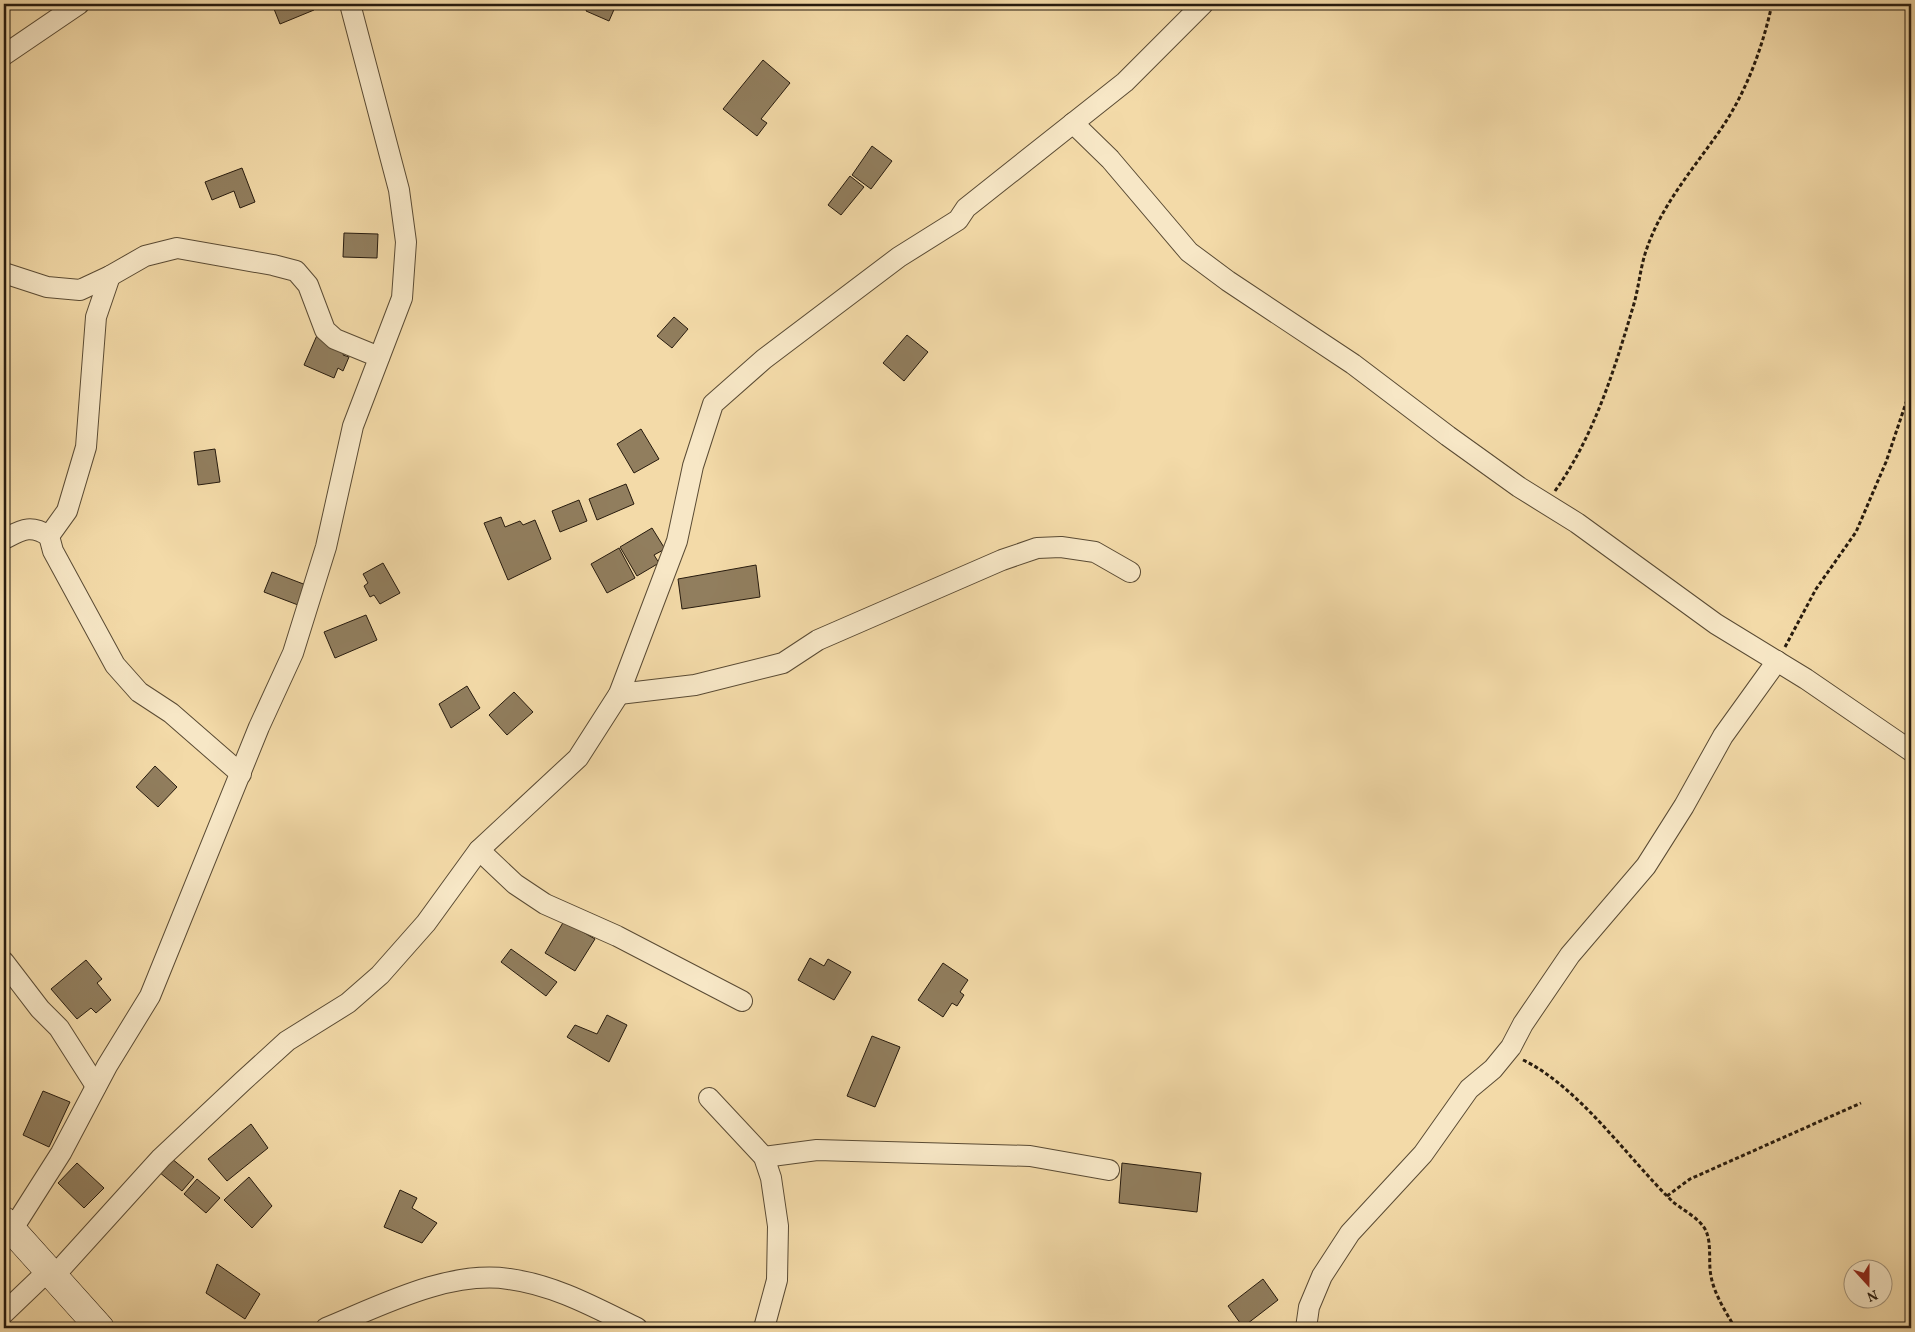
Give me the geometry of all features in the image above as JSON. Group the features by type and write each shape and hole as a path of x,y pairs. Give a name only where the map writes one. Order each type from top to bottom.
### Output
{"main road":[{"path":"8,1226 100,1328"}],"street":[{"path":"4,54 79,4"},
{"path":"8,1226 61,1153 96,1086 150,996 293,653 326,547 353,426 402,298 406,242 399,190 350,4"},
{"path":"4,1314 51,1273 161,1158 287,1041 348,1003 380,975 426,923 478,850 578,758 619,694 677,540 693,466 713,404 764,359 899,257 958,220 966,208 1125,82 1203,4"},
{"path":"1072,123 1110,159 1189,252 1236,287 1353,364 1448,436 1546,504 1577,523 1716,624 1777,661 1911,751"},
{"path":"4,273 47,287 80,290 110,276 144,256 177,248 220,254 296,271 308,285 325,330 335,339 379,357"},
{"path":"49,536 67,511 86,447 96,317 110,276"},
{"path":"4,539 24,530 38,528 49,536 53,551 115,665 139,692 171,713 241,774"},
{"path":"619,694 695,685 783,662 818,640 1002,560 1037,548 1061,547 1095,552 1130,572"},
{"path":"1306,1328 1310,1308 1322,1276 1350,1233 1423,1154 1469,1089 1493,1069 1507,1053 1570,955 1646,866 1684,806 1723,736 1777,661"},
{"path":"478,850 514,884 545,904 617,936 742,1001"},
{"path":"4,962 40,1009 59,1028 96,1086"},
{"path":"709,1098 764,1157 771,1178 778,1226 777,1280 764,1328"},
{"path":"764,1157 817,1150 1030,1156 1109,1170"},
{"path":"326,1328 410,1294 460,1280 508,1278 577,1298 637,1328"}],"path":[{"path":"1546,504 1574,465 1588,438 1634,306 1647,247 1672,197 1724,124 1740,95 1765,35 1772,4"},
{"path":"1777,661 1816,589 1856,532 1886,462 1911,388"},
{"path":"1507,1053 1538,1067 1562,1085 1668,1196 1706,1230 1713,1283 1735,1328"},
{"path":"1668,1196 1690,1179 1861,1103"}],"building":[{"path":"272,4 311,4 314,10 280,24"},
{"path":"589,4 620,4 619,6 616,5 609,21 586,11"},
{"path":"763,60 790,83 761,119 767,123 757,136 723,109"},
{"path":"872,146 892,161 871,189 852,175"},
{"path":"242,168 255,202 240,208 234,191 212,200 205,182"},
{"path":"850,176 864,187 841,215 828,205"},
{"path":"344,233 378,234 377,258 343,257"},
{"path":"674,317 688,329 672,348 657,336"},
{"path":"318,333 347,346 343,355 349,357 343,371 338,368 334,378 304,365"},
{"path":"907,335 928,352 904,381 883,363"},
{"path":"641,429 659,459 634,473 617,444"},
{"path":"215,449 220,482 198,485 194,452"},
{"path":"626,484 634,504 597,520 589,499"},
{"path":"579,500 587,521 560,532 552,511"},
{"path":"501,517 505,527 520,521 523,525 535,520 551,559 508,580 484,523"},
{"path":"652,528 665,549 654,555 659,563 637,576 620,547"},
{"path":"619,548 635,578 607,593 591,564"},
{"path":"383,563 400,593 380,604 374,595 370,597 364,586 368,583 363,574"},
{"path":"756,565 760,597 682,609 678,579"},
{"path":"272,572 306,585 298,605 264,592"},
{"path":"366,615 377,640 335,658 324,632"},
{"path":"467,686 480,708 451,728 439,704"},
{"path":"514,692 533,712 507,735 489,715"},
{"path":"155,766 177,787 158,807 136,787"},
{"path":"564,921 595,939 575,971 545,953"},
{"path":"511,949 557,982 546,996 501,962"},
{"path":"810,958 824,966 828,959 851,972 834,1000 798,980"},
{"path":"86,960 102,979 97,983 111,1000 96,1013 91,1008 77,1019 51,989"},
{"path":"943,963 968,980 960,992 964,995 957,1006 952,1003 943,1017 918,1000"},
{"path":"607,1015 627,1025 609,1062 567,1037 575,1025 597,1034"},
{"path":"872,1036 900,1047 875,1107 847,1096"},
{"path":"43,1091 70,1102 49,1147 23,1135"},
{"path":"251,1124 268,1148 227,1181 208,1159"},
{"path":"171,1158 194,1177 182,1191 159,1172"},
{"path":"77,1163 104,1188 84,1208 58,1183"},
{"path":"1122,1163 1201,1173 1197,1212 1119,1203"},
{"path":"249,1177 272,1206 252,1228 224,1200"},
{"path":"197,1179 220,1198 206,1213 184,1194"},
{"path":"400,1190 417,1198 412,1208 437,1223 422,1243 384,1227"},
{"path":"217,1264 260,1294 245,1319 206,1293"},
{"path":"1263,1279 1278,1300 1243,1327 1228,1306"}]}
